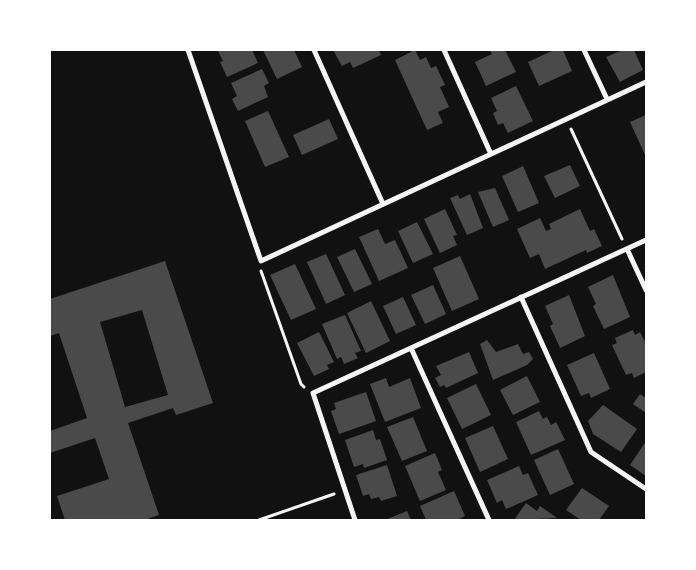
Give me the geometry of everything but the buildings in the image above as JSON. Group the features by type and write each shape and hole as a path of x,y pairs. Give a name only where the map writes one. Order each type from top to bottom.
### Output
{"street":[{"path":"188,50 262,261 490,152 567,120 646,82"},
{"path":"314,50 383,204"},
{"path":"444,50 490,152"},
{"path":"584,50 607,100"},
{"path":"356,520 313,393 646,240"},
{"path":"627,249 646,290"},
{"path":"521,297 591,452 646,489"},
{"path":"412,348 489,520"}],"path":[{"path":"567,120 627,249"},
{"path":"262,261 262,272 301,384 313,393"},
{"path":"258,520 345,490"}]}
